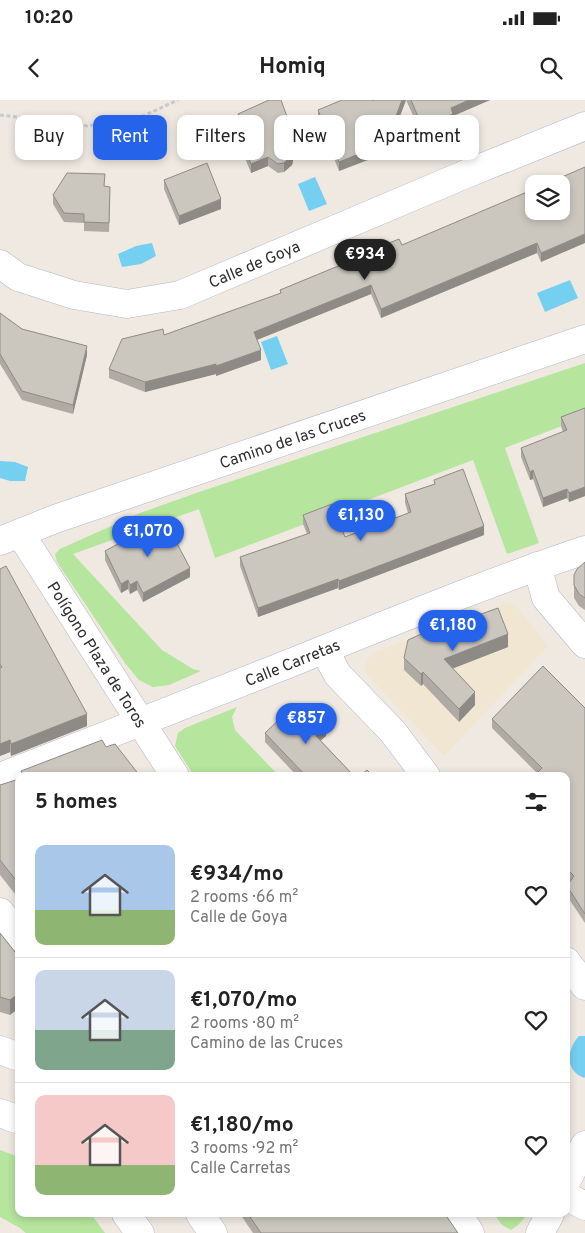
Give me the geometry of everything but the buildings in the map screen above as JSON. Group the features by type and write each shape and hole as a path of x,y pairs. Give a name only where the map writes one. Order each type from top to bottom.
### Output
{"street":[{"name":"Calle de Goya","path":"0,264 18,277 74,295 127,304 180,295 466,174 585,126"},
{"name":"Camino de las Cruces","path":"10,537 55,519 585,338"},
{"name":"Polígono Plaza de Toros","path":"10,537 141,723 172,772"},
{"name":"Calle Carretas","path":"0,777 537,566 585,550"},
{"path":"537,566 546,598 585,644"},
{"path":"324,650 338,675 393,732 423,772"},
{"path":"0,912 15,932"},
{"path":"570,966 585,986"},
{"path":"0,1050 15,1056"},
{"path":"0,1113 15,1119"},
{"path":"570,1174 585,1145"},
{"path":"570,1198 585,1206"},
{"path":"128,1217 140,1233"},
{"path":"202,1217 213,1233"},
{"path":"460,1217 470,1233"},
{"path":"540,1233 548,1217"}],"path":[{"path":"0,115 88,126 143,116 178,100"}],"shaded area":[{"path":"511,603 516,606 548,646 444,756 368,676 365,667 368,659 374,653 503,604"}],"green space":[{"path":"585,363 585,417 505,448 539,543 507,554 473,460 215,558 199,509 73,554 162,650 193,669 201,671 169,685 153,687 139,680 125,663 57,562 55,554 60,549 140,513"},
{"path":"237,707 232,717 235,730 275,772 191,772 175,746 178,733 185,728"},
{"path":"0,1150 15,1156 15,1217 93,1217 105,1233 26,1233 0,1217"},
{"path":"496,1217 525,1217 511,1230 502,1225"}],"water":[{"path":"315,177 327,204 309,211 298,184"},
{"path":"152,243 156,256 141,264 122,267 118,254 136,246"},
{"path":"570,280 578,298 545,312 537,293"},
{"path":"277,336 288,364 271,370 261,342"},
{"path":"0,461 15,462 28,467 25,481 10,481 0,478"},
{"path":"579,1036 585,1036 584,1078 573,1070 570,1065 570,1053"}]}
